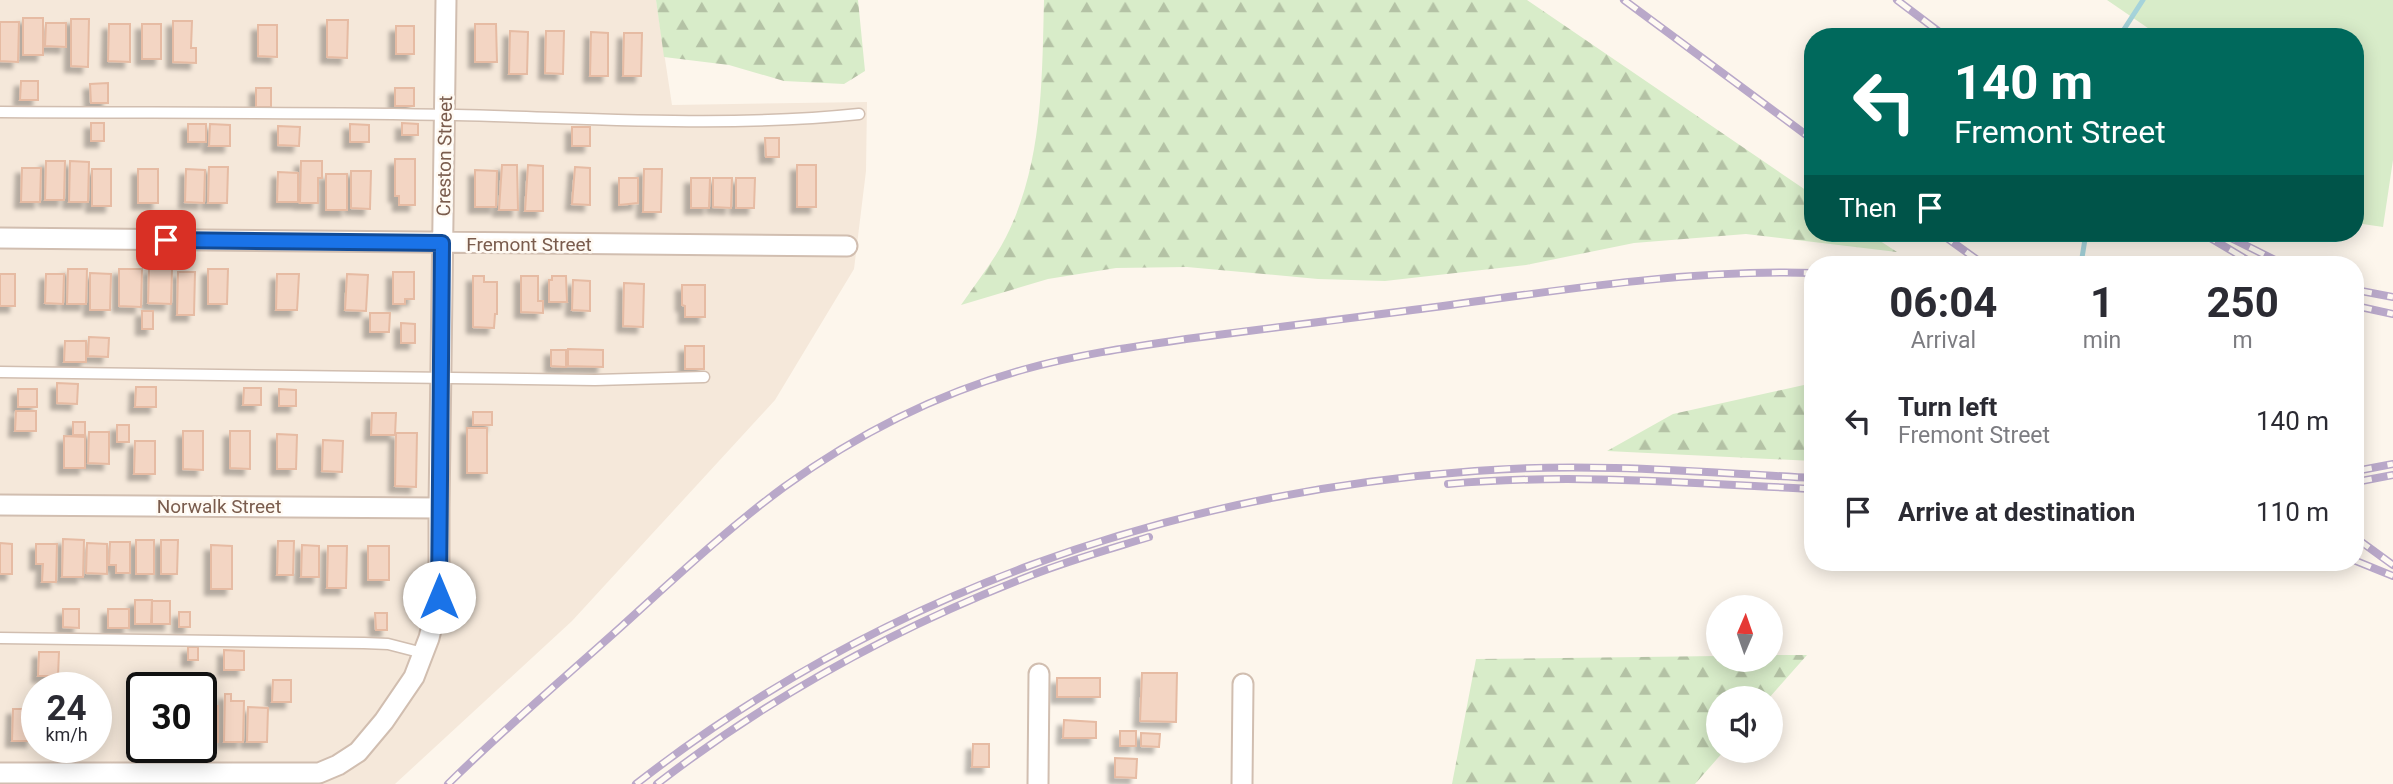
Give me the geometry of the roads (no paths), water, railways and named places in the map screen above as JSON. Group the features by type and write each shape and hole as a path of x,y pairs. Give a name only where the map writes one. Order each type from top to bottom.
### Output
{"street":[{"name":"Creston Street","path":"0,773 319,773 358,752 384,721 414,677 424,653 439,597 446,0"},
{"name":"Fremont Street","path":"0,238 848,246"},
{"name":"Norwalk Street","path":"0,505 439,508"},
{"path":"1038,674 1038,784"},
{"path":"1242,784 1243,684"}],"lane":[{"path":"0,112 445,115 691,121 814,119 859,114"},
{"path":"0,372 595,380 704,377"},
{"path":"0,638 364,643 424,653"}],"waterway":[{"path":"2125,28 2143,0"},
{"path":"2082,256 2085,242"}],"railway":[{"path":"1624,0 1804,133"},
{"path":"1897,0 1934,28"},
{"path":"1952,242 1972,256"},
{"path":"2217,242 2241,256"},
{"path":"2239,242 2267,256"},
{"path":"448,784 682,572 763,503 811,468 868,433 959,391 1062,360 1186,339 1608,284 1711,275 1804,273"},
{"path":"2364,292 2393,297"},
{"path":"2364,308 2393,314"},
{"path":"2364,469 2393,464"},
{"path":"636,784 729,717 826,658 927,608 1032,565 1139,530 1249,503 1361,483 1475,471 1559,467 1804,478"},
{"path":"2364,480 2393,475"},
{"path":"1448,484 1584,479 1804,489"},
{"path":"657,784 745,721 885,640 1032,575 1149,537"},
{"path":"2364,544 2393,565"},
{"path":"2364,564 2393,576"}]}
